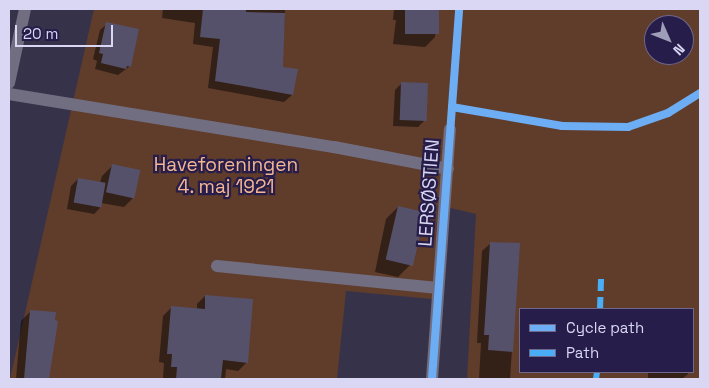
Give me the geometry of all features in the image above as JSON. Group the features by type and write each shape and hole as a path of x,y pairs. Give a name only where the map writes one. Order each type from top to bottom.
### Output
{"lane":[{"path":"9,83 24,9"},
{"name":"LERSØSTIEN","path":"9,94 334,147 448,168"},
{"name":"LERSØSTIEN","path":"432,379 450,130"},
{"path":"217,266 438,288"}],"green space":[{"name":"Haveforeningen 4. maj 1921","path":"94,9 700,9 700,379 467,379 476,214 438,205 432,299 346,291 337,379 10,379"}],"building":[{"path":"203,9 246,9 246,12 285,13 283,67 298,69 293,95 215,81 220,39 200,37"},
{"path":"405,9 439,9 439,34 405,34"},
{"path":"106,22 139,29 131,67 127,66 126,69 101,63 103,54 99,53"},
{"path":"401,82 428,83 427,121 400,120"},
{"path":"112,164 140,170 134,198 106,192"},
{"path":"78,178 106,183 101,207 74,203"},
{"path":"398,206 425,212 413,266 386,260"},
{"path":"490,242 520,243 513,352 488,350 489,335 484,335"},
{"path":"205,295 253,299 248,363 223,360 221,379 176,379 177,367 171,367 172,354 167,354 171,306 205,309"},
{"path":"30,310 56,312 55,320 58,321 49,379 24,379"}],"marked path":[{"path":"600,308 601,279"},
{"path":"596,379 597,373"}],"cycle path":[{"path":"432,379 459,9"},
{"path":"452,107 562,126 628,127 668,113 700,93"}]}
